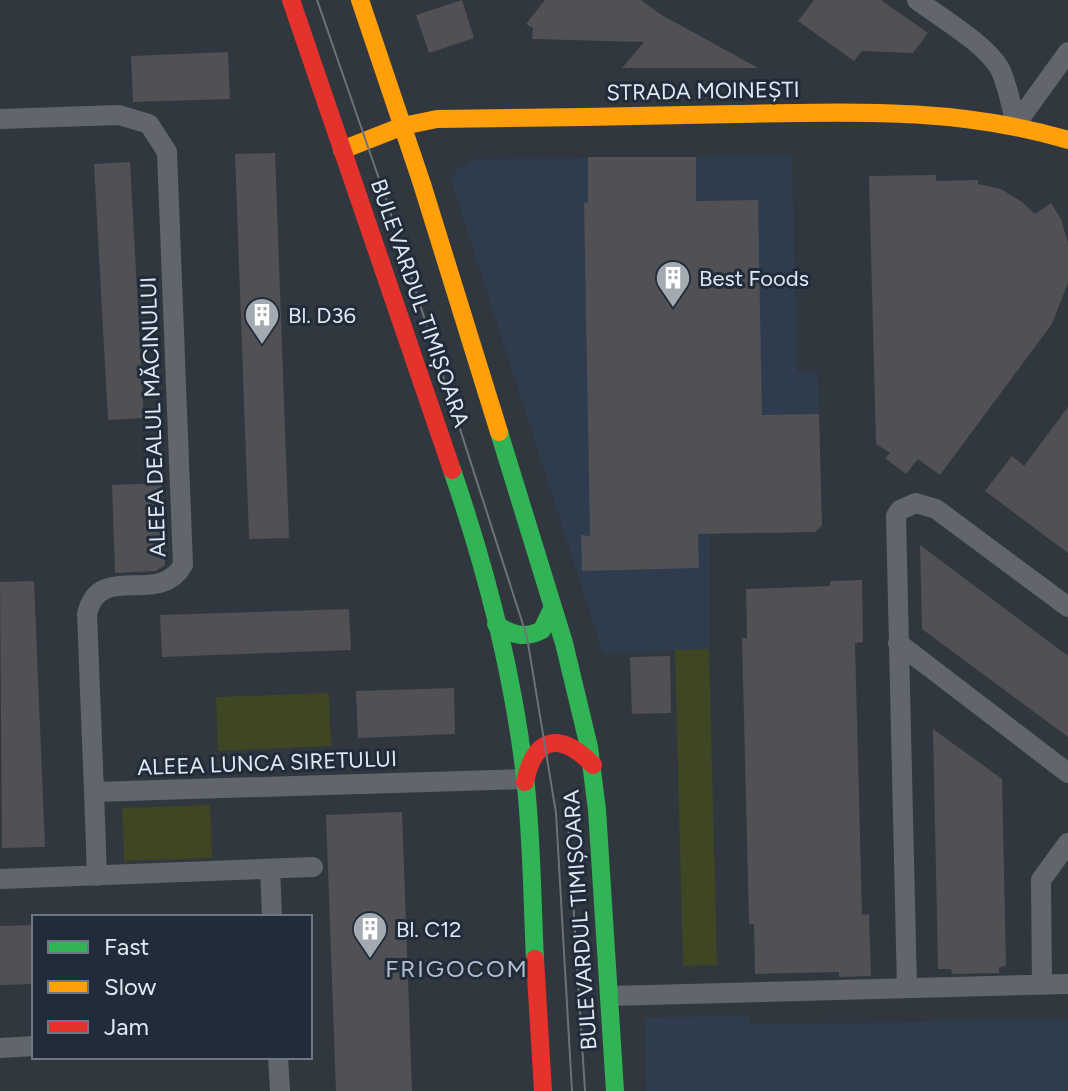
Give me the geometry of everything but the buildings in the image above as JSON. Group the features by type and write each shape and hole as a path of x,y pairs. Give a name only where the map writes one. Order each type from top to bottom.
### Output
{"main road":[{"name":"BULEVARDUL TIMIȘOARA","path":"291,0 461,496 513,694 525,779 543,1091"},
{"name":"BULEVARDUL TIMIȘOARA","path":"360,0 403,126 573,676 593,765 615,1091"},
{"name":"STRADA MOINEȘTI","path":"342,150 403,126 437,119 856,113 941,115 1016,124 1068,140"},
{"path":"496,624 510,634 527,637 542,630 553,607"},
{"path":"525,779 532,756 546,743 556,741 573,746 593,765"}],"street":[{"path":"917,0 989,54 999,67 1006,85 1016,124"},
{"path":"1016,124 1068,52"},
{"name":"ALEEA DEALUL MĂCINULUI","path":"0,119 119,115 149,124 167,152 183,565 176,578 163,584 113,587 98,592 90,600 87,614 94,792"},
{"path":"907,988 896,516 909,504 925,504 936,509 1068,607"},
{"path":"898,643 1068,773"},
{"name":"ALEEA LUNCA SIRETULUI","path":"94,792 525,779"},
{"path":"94,792 97,876"},
{"path":"1042,985 1041,880 1068,843"},
{"path":"0,879 313,867"},
{"path":"270,869 272,915"},
{"path":"610,996 1068,984"},
{"path":"0,1048 32,1046"},
{"path":"278,1059 280,1091"}],"shaded area":[{"path":"792,156 797,372 818,372 822,526 815,532 709,534 709,649 603,653 450,177 471,159"},
{"path":"749,1016 750,1025 1068,1019 1068,1091 646,1091 645,1018"}],"green space":[{"path":"709,649 717,965 683,966 675,650"},
{"path":"329,693 331,746 218,751 216,697"},
{"path":"210,805 212,858 124,861 122,808"}],"tram line":[{"path":"317,0 385,196 527,637 556,813 572,1091"},
{"path":"568,820 585,1091"}],"traffic: fast":[{"path":"499,432 564,643 589,747 597,810 615,1091"},
{"path":"452,470 487,583 506,660 520,738 527,800 535,959"},
{"path":"496,624 518,634 536,633 542,630 553,607"}],"traffic: slow":[{"path":"360,0 422,184 499,432"},
{"path":"342,150 403,126 437,119 820,113 945,117 1027,129 1068,140"}],"traffic: jam":[{"path":"291,0 452,470"},
{"path":"525,782 535,755 542,747 551,744 570,747 593,765"},
{"path":"535,959 543,1091"}],"place":[{"name":"Best Foods","path":"673,309"},
{"name":"Bl. D36","path":"262,346"},
{"name":"Bl. C12","path":"370,960"}],"district":[{"name":"FRIGOCOM","path":"457,968"}]}
